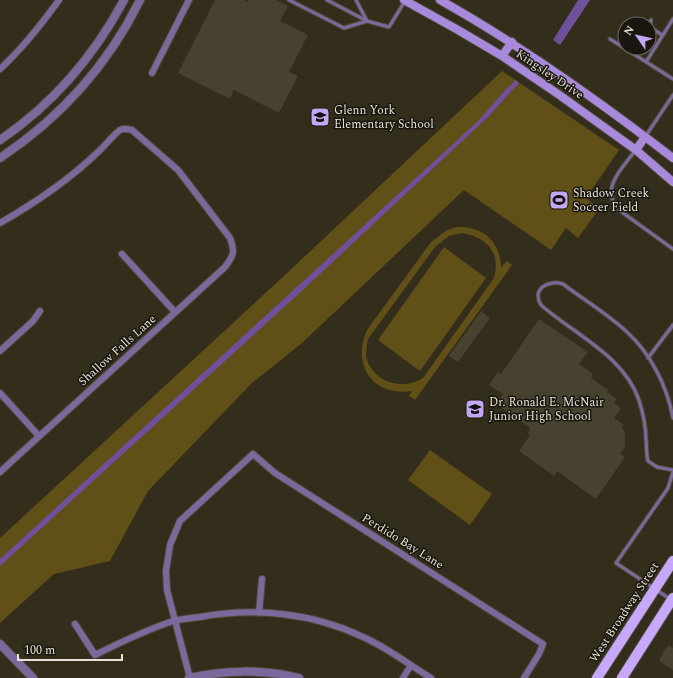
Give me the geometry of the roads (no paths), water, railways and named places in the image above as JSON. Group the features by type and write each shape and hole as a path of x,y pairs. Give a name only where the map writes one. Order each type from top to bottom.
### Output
{"main road":[{"name":"Kingsley Drive","path":"405,0 502,56 558,94 636,150 673,182"},
{"name":"Kingsley Drive","path":"440,0 512,42 568,80 673,158"},
{"path":"502,56 512,42"},
{"path":"636,150 645,137"},
{"name":"West Broadway Street","path":"597,678 673,560"},
{"path":"622,678 672,599"}],"street":[{"path":"0,69 31,37 59,0"},
{"path":"0,140 32,116 81,67 101,39 124,0"},
{"path":"0,158 40,128 68,104 113,47 140,0"},
{"path":"152,73 189,0"},
{"name":"Shallow Falls Lane","path":"0,223 46,195 72,176 120,130 127,129 132,130 178,170 230,238 234,249 232,258 228,263 0,472"},
{"path":"122,254 176,312"},
{"path":"0,351 33,321 40,311"},
{"path":"0,393 40,436"},
{"name":"Perdido Bay Lane","path":"174,621 167,590 166,571 170,545 180,521 253,454 275,473 544,644 524,678"},
{"path":"259,613 262,578"},
{"path":"75,624 95,655 130,637 174,621 235,612 281,614 306,618 362,636 388,649 411,665 422,676 431,678"},
{"path":"174,621 190,678 242,671 272,673 299,678"},
{"path":"0,644 33,678"},
{"path":"402,678 411,665"}],"lane":[{"path":"289,0 344,28 367,21"},
{"path":"327,0 367,21 389,26 405,0"},
{"path":"356,0 367,21"},
{"path":"646,62 673,19"},
{"path":"657,32 662,35"},
{"path":"610,39 673,79"},
{"path":"645,137 673,95"},
{"path":"636,150 612,184 611,198 618,210 673,249"},
{"path":"672,599 654,589 616,563 668,488 673,471 657,467 648,461 642,411 636,392 625,376 613,361 600,350 541,305 539,296 542,288 546,284 552,282 563,284 628,332 648,358 666,390 673,418"},
{"path":"648,358 673,325"}],"place":[{"name":"Glenn York Elementary School","path":"320,117"},
{"name":"Shadow Creek Soccer Field","path":"559,200"},
{"name":"Dr. Ronald E. McNair Junior High School","path":"475,409"}]}
